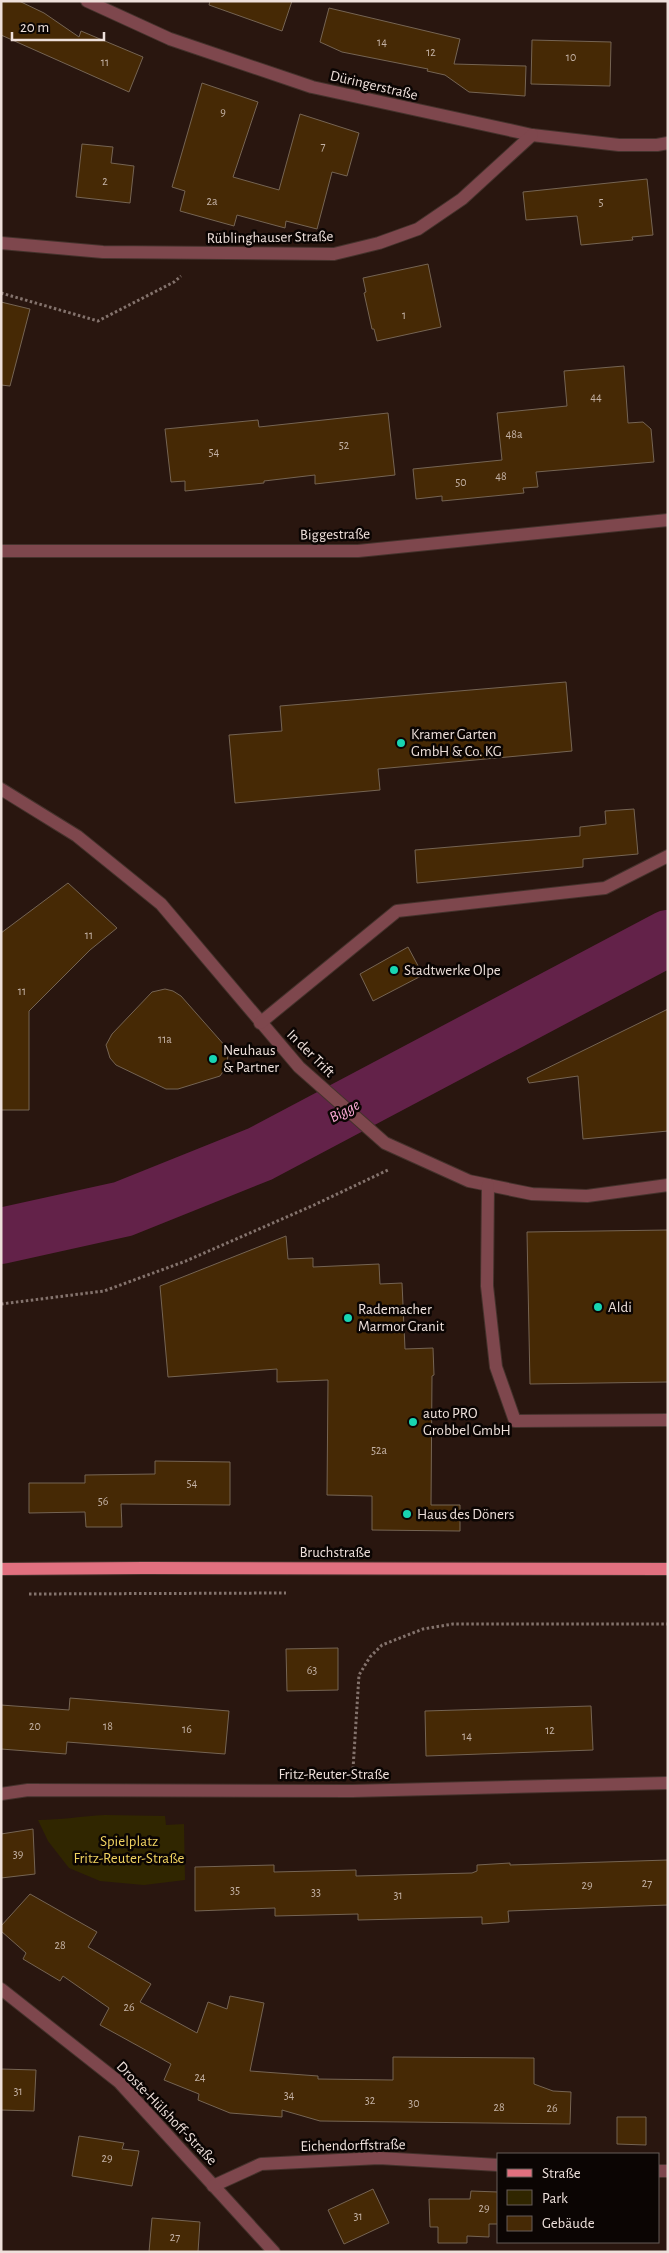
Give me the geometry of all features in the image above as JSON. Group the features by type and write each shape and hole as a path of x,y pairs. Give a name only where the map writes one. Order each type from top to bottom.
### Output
{"main road":[{"name":"Bruchstraße","path":"1,1569 668,1569"}],"street":[{"name":"Düringerstraße","path":"87,1 170,39 312,87 532,136 619,145 656,145 668,143"},
{"name":"Rüblinghauser Straße","path":"1,243 103,252 334,254 379,243 418,229 462,199 532,136"},
{"name":"Biggestraße","path":"1,551 358,551 668,520"},
{"name":"In der Trift","path":"1,789 76,836 161,904 299,1067 385,1143 469,1181 532,1194 587,1196 668,1185"},
{"path":"260,1022 396,911 605,888 668,856"},
{"path":"488,1185 487,1286 496,1367 515,1421 668,1420"},
{"name":"Fritz-Reuter-Straße","path":"1,1794 28,1790 352,1791 668,1784"},
{"name":"Droste-Hülshoff-Straße","path":"1,1989 119,2082 274,2252"},
{"name":"Eichendorffstraße","path":"214,2186 261,2164 379,2158 497,2165"}],"path":[{"path":"1,293 98,321 174,282"},
{"path":"1,1304 104,1291 186,1261 305,1209 415,1156"},
{"path":"352,1791 358,1675 382,1645 423,1629 453,1624 668,1624"}],"green space":[{"name":"Spielplatz Fritz-Reuter-Straße","path":"105,1815 165,1816 166,1825 184,1824 185,1880 144,1885 100,1881 69,1868 48,1841 38,1820"}],"building":[{"path":"1,1 19,1 44,13 79,37 81,31 143,57 129,92 1,35"},
{"path":"210,1 292,1 282,31 209,5"},
{"path":"329,8 460,39 454,64 526,66 525,96 469,92 445,75 427,71 428,69 342,52 320,42"},
{"path":"532,40 611,42 610,86 531,84"},
{"path":"202,83 258,102 233,177 279,190 300,114 359,133 347,176 332,172 317,229 286,221 285,228 237,215 234,226 180,211 185,191 172,187"},
{"path":"82,144 113,147 111,163 134,166 130,203 76,197"},
{"path":"647,179 653,235 632,237 633,240 581,245 577,216 526,220 523,192"},
{"path":"428,264 441,327 377,341 374,329 372,329 364,293 366,292 363,278"},
{"path":"1,302 30,309 10,386 1,385"},
{"path":"624,366 628,423 643,422 651,429 654,462 536,472 538,487 523,488 524,493 442,501 442,496 416,499 413,469 502,460 497,413 567,406 564,371"},
{"path":"388,413 395,475 315,484 315,475 264,481 264,483 185,491 185,481 171,482 165,429 258,420 259,427"},
{"name":"Kramer Garten GmbH & Co. KG","path":"566,682 572,751 378,769 380,790 235,803 229,735 282,731 280,706"},
{"path":"634,809 638,854 583,859 583,867 417,883 415,850 580,836 580,827 606,824 605,811"},
{"path":"68,883 117,928 90,950 29,1011 29,1110 1,1110 1,933"},
{"name":"Stadtwerke Olpe","path":"408,947 423,975 373,1001 360,974"},
{"path":"165,989 181,996 226,1047 228,1053 227,1066 220,1076 178,1089 166,1089 116,1065 110,1058 106,1045 112,1034 152,992"},
{"path":"668,1009 668,1131 583,1139 578,1076 529,1083 527,1078"},
{"name":"Aldi","path":"668,1230 668,1382 530,1384 527,1232"},
{"path":"286,1236 288,1259 313,1258 313,1267 379,1264 380,1284 402,1283 405,1349 433,1348 431,1505 460,1505 460,1531 372,1530 372,1496 327,1495 328,1380 277,1382 277,1369 168,1377 160,1286"},
{"path":"155,1461 230,1462 230,1505 121,1504 122,1527 86,1527 85,1512 29,1513 29,1483 85,1483 85,1475 155,1474"},
{"path":"338,1648 338,1690 287,1691 286,1649"},
{"path":"70,1698 229,1711 225,1754 67,1742 66,1754 1,1749 1,1705 69,1710"},
{"path":"591,1706 593,1750 426,1756 425,1711"},
{"path":"33,1829 35,1874 1,1878 1,1834"},
{"path":"668,1860 668,1905 508,1911 509,1922 482,1924 482,1917 358,1920 358,1914 275,1916 275,1908 195,1911 195,1867 274,1865 274,1872 356,1870 356,1876 472,1873 477,1871 477,1865 510,1863 510,1865"},
{"path":"30,1894 97,1932 88,1947 151,1984 140,2002 197,2033 208,2002 227,2009 230,1996 264,2003 250,2071 318,2076 318,2079 393,2080 393,2057 534,2058 534,2084 553,2091 571,2092 570,2124 320,2121 282,2110 282,2117 230,2113 198,2100 199,2094 164,2080 171,2064 100,2025 109,2008 63,1976 60,1981 23,1959 26,1953 1,1931 1,1926"},
{"path":"1,2069 36,2070 34,2111 1,2110"},
{"path":"617,2117 646,2117 646,2145 617,2144"},
{"path":"79,2136 124,2143 122,2149 139,2151 132,2186 72,2176"},
{"path":"373,2189 389,2223 344,2244 328,2210"},
{"path":"471,2191 497,2192 497,2224 489,2224 489,2237 467,2236 467,2243 438,2243 438,2227 430,2227 429,2199 470,2199"},
{"path":"152,2218 200,2222 198,2252 149,2252"}],"waterway":[{"name":"Bigge","path":"1,1236 123,1209 260,1154 668,938"}],"place":[{"name":"Kramer Garten GmbH & Co. KG","path":"401,743"},
{"name":"Stadtwerke Olpe","path":"394,970"},
{"name":"Neuhaus & Partner","path":"213,1059"},
{"name":"Aldi","path":"598,1307"},
{"name":"Rademacher Marmor Granit","path":"348,1318"},
{"name":"auto PRO Grobbel GmbH","path":"413,1422"},
{"name":"Haus des Döners","path":"407,1514"}]}
